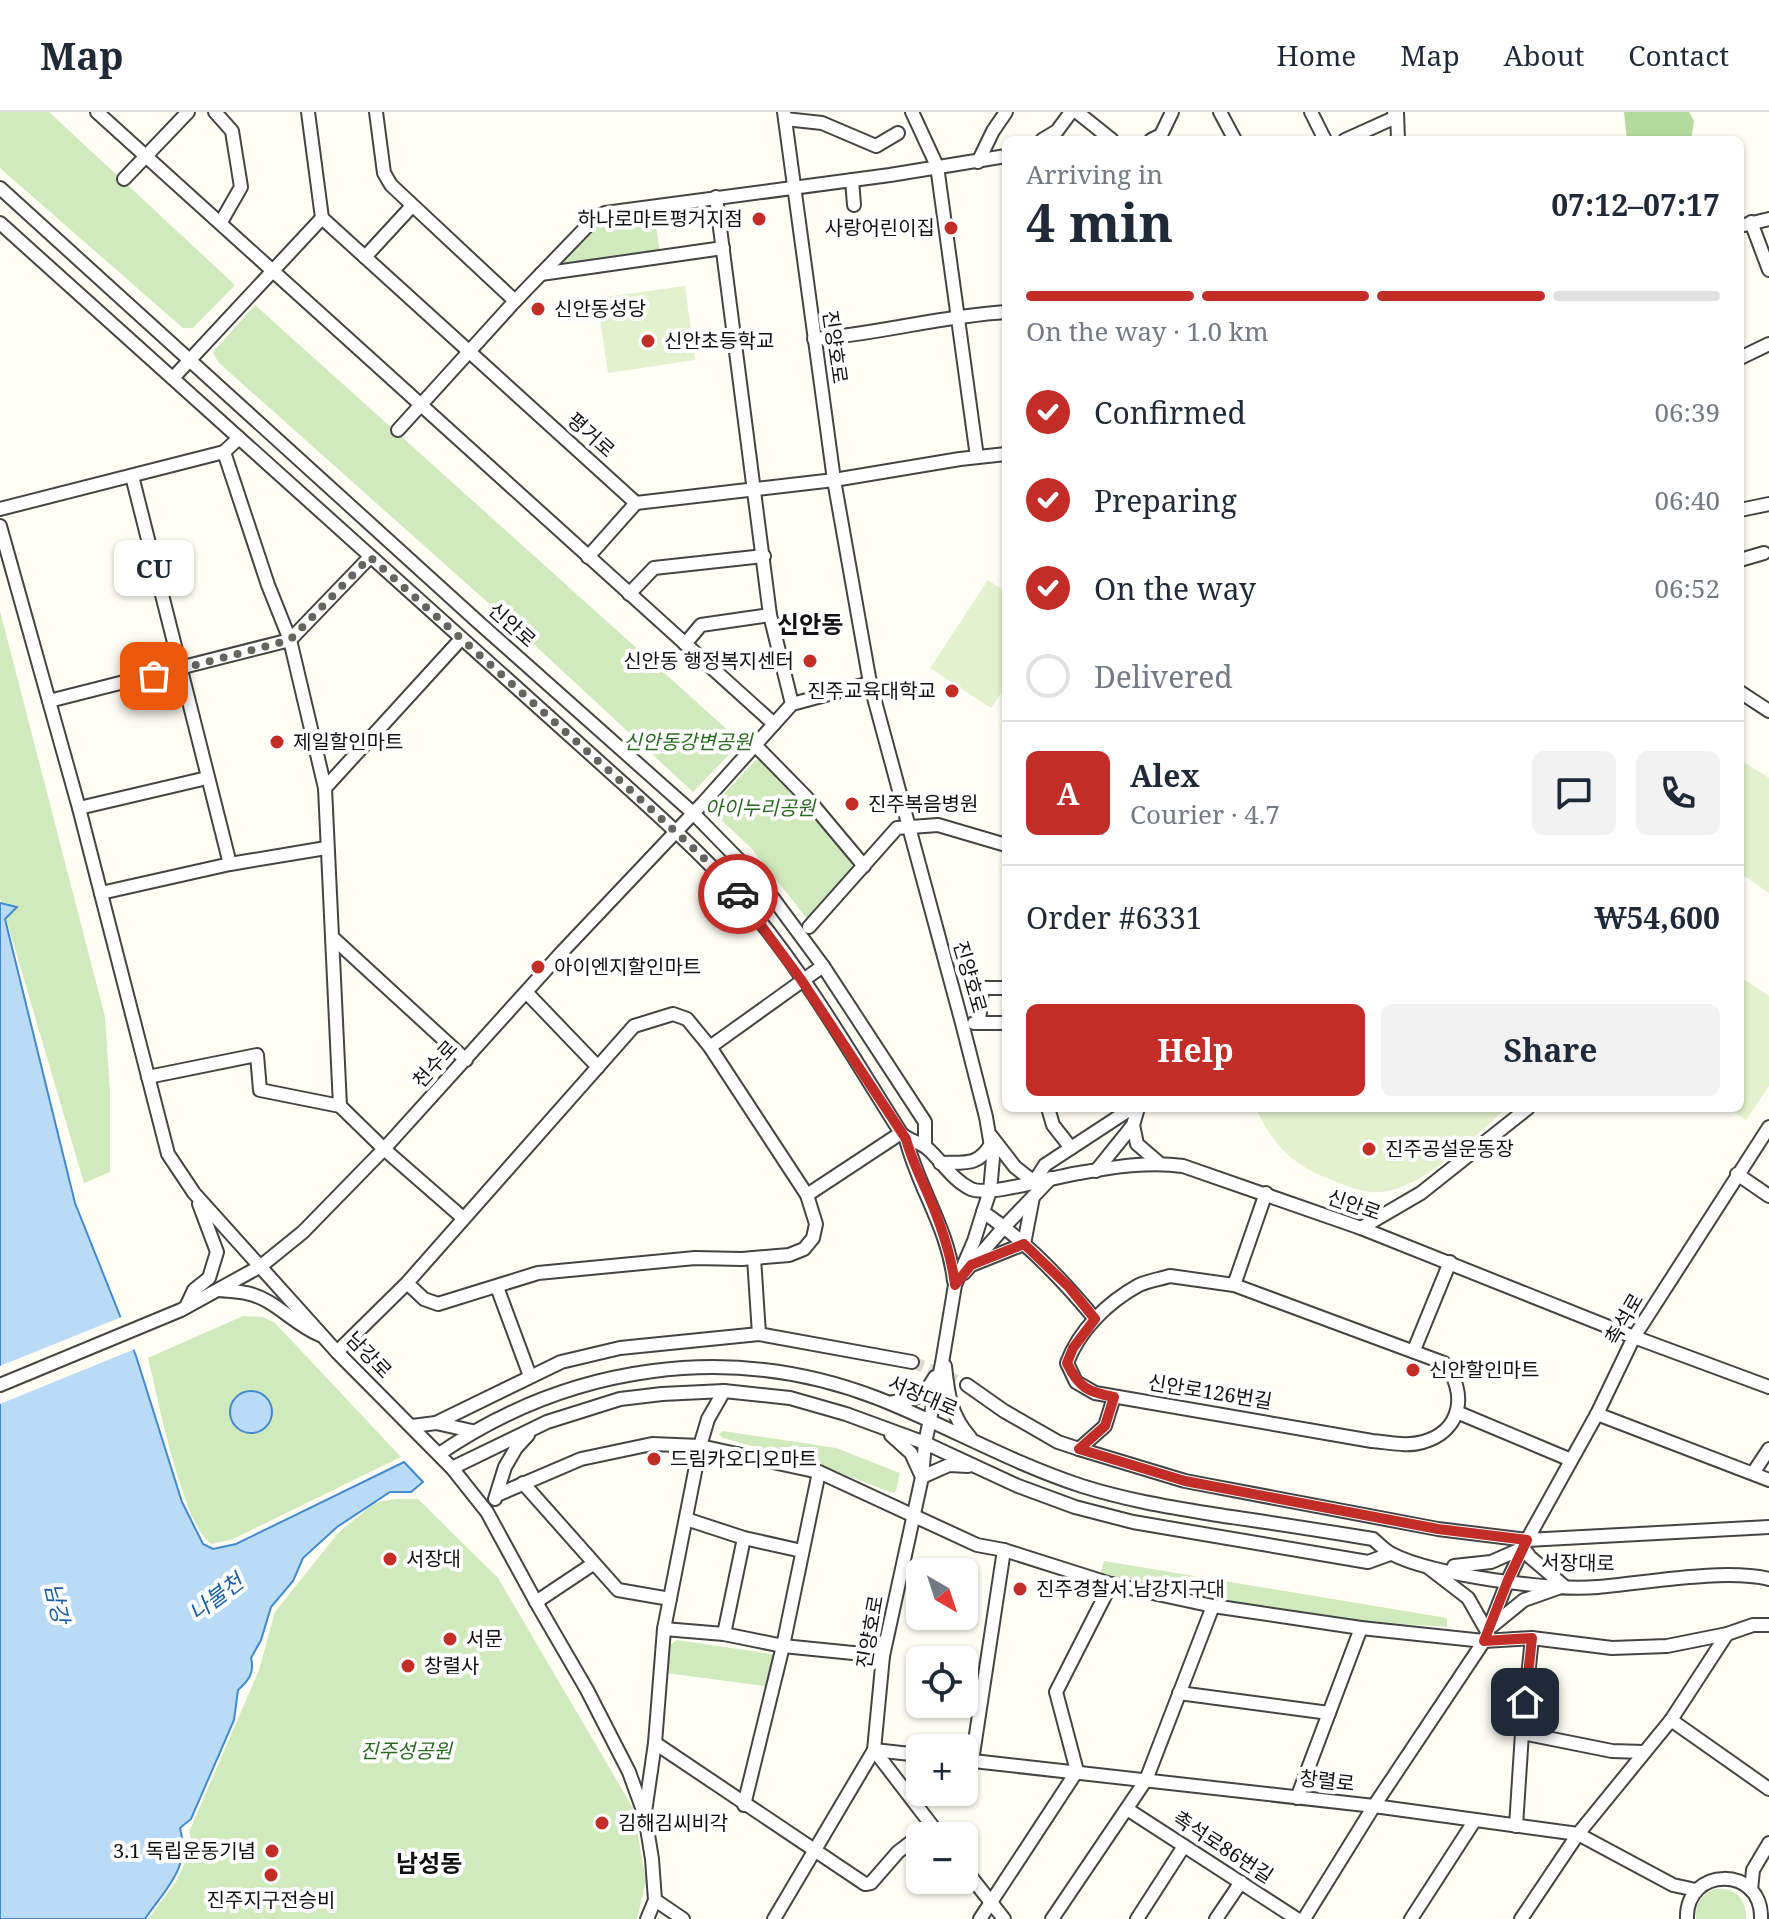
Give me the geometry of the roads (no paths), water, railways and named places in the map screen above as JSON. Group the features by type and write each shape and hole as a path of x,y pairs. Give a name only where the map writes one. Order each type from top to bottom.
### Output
{"street":[{"path":"97,112 774,724"},
{"path":"124,179 188,112"},
{"path":"215,112 232,131 241,187 221,222"},
{"path":"173,378 322,218 308,112"},
{"path":"376,112 384,173 391,185 515,301"},
{"path":"912,112 937,166 977,457"},
{"path":"978,162 1006,112"},
{"path":"1049,136 1074,112 1107,136"},
{"path":"1159,136 1172,112"},
{"path":"1220,112 1233,136"},
{"path":"1311,112 1323,136"},
{"path":"1353,136 1396,114 1398,136"},
{"path":"784,115 822,123 876,146 898,133"},
{"name":"진양호로","path":"774,1919 874,1750 883,1656 922,1477 925,1443 955,1285 974,1241 990,1191 991,1140 870,683 834,480 784,115"},
{"path":"398,430 588,223 605,213 1002,157"},
{"path":"852,180 854,205"},
{"name":"신안로","path":"0,188 693,813 772,897 823,966 925,1122 925,1146"},
{"path":"716,197 770,615 792,704 870,683"},
{"path":"365,257 412,206"},
{"name":"평거로","path":"322,218 636,503"},
{"path":"1769,219 1745,224 1769,270"},
{"path":"0,223 676,831 722,876 754,913 802,981 903,1136 938,1219 952,1262 955,1285"},
{"path":"541,274 723,248"},
{"path":"814,339 1002,312"},
{"path":"1744,356 1769,344"},
{"path":"0,509 224,452 239,438"},
{"path":"224,452 268,585 290,640 325,788 340,1106"},
{"path":"588,557 636,503 834,480 1002,454"},
{"path":"132,476 230,864"},
{"path":"1744,509 1769,504"},
{"name":"남강로","path":"0,526 79,808 168,1154 194,1193 337,1352 452,1468 487,1512 587,1690 629,1772 645,1816 652,1859 655,1900 647,1919"},
{"path":"1744,559 1764,553"},
{"path":"629,594 654,568 764,556"},
{"path":"49,701 290,640 370,557"},
{"path":"685,644 701,625 770,615"},
{"path":"325,788 461,639"},
{"path":"1744,695 1769,711"},
{"name":"천수로","path":"0,1385 219,1290 261,1266 303,1232 384,1149 792,704"},
{"path":"755,745 808,799 864,866"},
{"path":"79,808 207,778"},
{"path":"809,927 897,828 938,825 1002,844"},
{"path":"101,893 230,864 326,848"},
{"path":"332,937 466,1060"},
{"path":"710,1047 823,966"},
{"path":"979,1023 982,988 1002,988"},
{"path":"527,993 598,1067"},
{"path":"337,1352 407,1283 634,1026 673,1014 687,1019 710,1047 807,1195 816,1224 813,1238 804,1249 789,1255 695,1258 538,1273 438,1304 424,1299 407,1283"},
{"path":"962,1023 1002,1026"},
{"path":"148,1077 257,1055 260,1090 340,1106 463,1218"},
{"path":"1049,1112 1053,1125 1071,1148"},
{"path":"955,1285 1034,1188 1045,1165 1129,1112"},
{"path":"1135,1112 1133,1125 1137,1144 1158,1162"},
{"path":"1361,1228 1421,1193 1523,1112"},
{"path":"1096,1171 1133,1125"},
{"name":"촉석로","path":"1304,1919 1487,1634 1525,1544 1597,1414 1634,1337 1769,1127"},
{"path":"807,1195 903,1136"},
{"name":"신안로","path":"903,1136 925,1146 973,1190 990,1191"},
{"path":"940,1163 969,1163 984,1157 991,1140 1034,1188"},
{"name":"신안로","path":"1034,1188 1051,1178 1158,1162 1210,1174 1361,1228 1634,1337 1769,1387"},
{"path":"1737,1174 1769,1196"},
{"path":"990,1191 1034,1188"},
{"path":"1024,1244 1034,1188"},
{"path":"183,1308 194,1290 209,1278 217,1252 194,1193"},
{"path":"1234,1285 1266,1193"},
{"path":"983,1212 1005,1226 1024,1244 1069,1287 1095,1319"},
{"path":"971,1265 1024,1244"},
{"path":"754,1258 759,1334"},
{"path":"1414,1350 1450,1262"},
{"name":"신안로126번길","path":"1170,1276 1234,1285 1444,1363 1454,1374 1460,1394 1459,1413 1435,1437 1406,1444 1372,1441 1114,1397 1095,1393 1076,1382 1067,1363 1073,1348 1095,1319 1140,1285 1170,1276"},
{"path":"497,1287 530,1376"},
{"path":"219,1290 249,1293 283,1311 306,1330 323,1336"},
{"path":"412,1426 436,1423 561,1362 620,1348 759,1334 912,1362"},
{"path":"888,1403 909,1402 920,1396 928,1389 943,1359"},
{"path":"943,1359 950,1406 958,1423 972,1439"},
{"name":"서장대로","path":"439,1454 472,1431 547,1397 630,1373 701,1367 797,1376 848,1388 888,1403 1026,1465 1081,1486 1137,1502 1373,1539 1390,1554 1427,1566 1564,1586 1594,1587 1728,1577 1769,1579"},
{"path":"967,1385 1058,1442 1079,1449 1185,1481 1438,1529 1525,1544 1769,1527"},
{"path":"645,1816 655,1743 664,1629 700,1446 708,1419 724,1391"},
{"name":"서장대로","path":"452,1468 534,1428 620,1399 724,1391 790,1398 879,1425 1032,1492 1133,1522 1368,1562 1390,1554"},
{"path":"1079,1449 1105,1426 1114,1397"},
{"path":"1459,1413 1571,1460"},
{"path":"1597,1414 1769,1480"},
{"path":"436,1423 472,1431"},
{"path":"879,1425 911,1453 922,1477 949,1465 974,1466"},
{"path":"487,1512 497,1495 505,1467 516,1448 534,1428"},
{"path":"497,1495 581,1459 652,1444 700,1446 819,1472 977,1545 1004,1550 1111,1584 1213,1606 1361,1628 1487,1634 1612,1648 1667,1646 1727,1634 1753,1625 1769,1625"},
{"path":"1753,1473 1769,1449"},
{"path":"744,1805 783,1646 819,1472"},
{"path":"523,1483 618,1590 670,1599"},
{"path":"686,1519 744,1538 802,1551"},
{"path":"724,1634 744,1538"},
{"path":"1427,1566 1472,1566 1491,1562 1525,1544"},
{"path":"1525,1544 1530,1557 1564,1586"},
{"path":"972,1734 1004,1550"},
{"path":"536,1602 593,1564"},
{"path":"1427,1566 1468,1598 1487,1634"},
{"path":"980,1919 1077,1771 1056,1692 1111,1584"},
{"path":"1487,1634 1524,1600 1564,1586"},
{"path":"1052,1919 1146,1780 1213,1606"},
{"path":"1297,1798 1361,1628"},
{"path":"664,1629 883,1656"},
{"path":"1521,1919 1578,1834 1671,1720 1727,1634"},
{"path":"1516,1826 1532,1638"},
{"path":"1179,1693 1257,1706 1329,1713"},
{"path":"1671,1720 1769,1789"},
{"path":"1522,1733 1612,1751 1644,1752"},
{"path":"655,1743 865,1884 871,1883 906,1846"},
{"path":"874,1750 906,1753"},
{"path":"874,1750 929,1822"},
{"name":"창렬로","path":"978,1761 1374,1806 1578,1834 1673,1885"},
{"name":"촉석로86번길","path":"1127,1809 1297,1919"},
{"path":"1413,1918 1475,1820"},
{"path":"1751,1890 1753,1870 1769,1843"},
{"path":"1137,1919 1184,1846"},
{"path":"1736,1880 1753,1870"},
{"path":"1687,1919 1688,1903 1696,1890 1715,1879 1736,1880 1751,1890 1760,1905 1761,1919"},
{"path":"1216,1919 1241,1882"},
{"path":"1673,1885 1696,1890"},
{"path":"1673,1885 1688,1903"},
{"path":"978,1887 1004,1919"},
{"path":"655,1900 683,1919"}],"water":[{"path":"0,903 17,907 5,919 75,1203 136,1356 182,1502 203,1544 213,1549 236,1544 404,1462 423,1482 411,1492 390,1492 337,1527 303,1558 293,1581 271,1607 261,1640 251,1658 250,1676 238,1690 234,1720 191,1819 180,1828 183,1842 179,1866 145,1919 0,1919"},
{"path":"251,1391 266,1397 272,1412 266,1427 251,1433 236,1427 230,1412 236,1397"}],"tunnel":[{"path":"912,1362 967,1385"}],"place":[{"name":"하나로마트평거지점","path":"759,219"},
{"name":"사랑어린이집","path":"951,228"},
{"name":"신안동성당","path":"538,309"},
{"name":"신안초등학교","path":"648,341"},
{"name":"신안동 행정복지센터","path":"810,661"},
{"name":"CU","path":"154,676"},
{"name":"진주교육대학교","path":"952,691"},
{"name":"제일할인마트","path":"277,742"},
{"name":"진주복음병원","path":"852,804"},
{"name":"아이엔지할인마트","path":"538,967"},
{"name":"진주공설운동장","path":"1369,1149"},
{"name":"신안할인마트","path":"1413,1370"},
{"name":"드림카오디오마트","path":"654,1459"},
{"name":"서장대","path":"390,1559"},
{"name":"진주경찰서 남강지구대","path":"1020,1589"},
{"name":"서문","path":"450,1639"},
{"name":"창렬사","path":"408,1666"},
{"name":"김해김씨비각","path":"602,1823"},
{"name":"3.1 독립운동기념","path":"272,1851"},
{"name":"진주지구전승비","path":"271,1875"}],"district":[{"name":"신안동","path":"810,625"},
{"name":"남성동","path":"429,1864"}],"park label":[{"name":"신안동강변공원","path":"688,742"},
{"name":"아이누리공원","path":"760,808"},
{"name":"진주성공원","path":"406,1751"}],"water label":[{"name":"나불천","path":"216,1597"},
{"name":"남강","path":"57,1603"}]}
